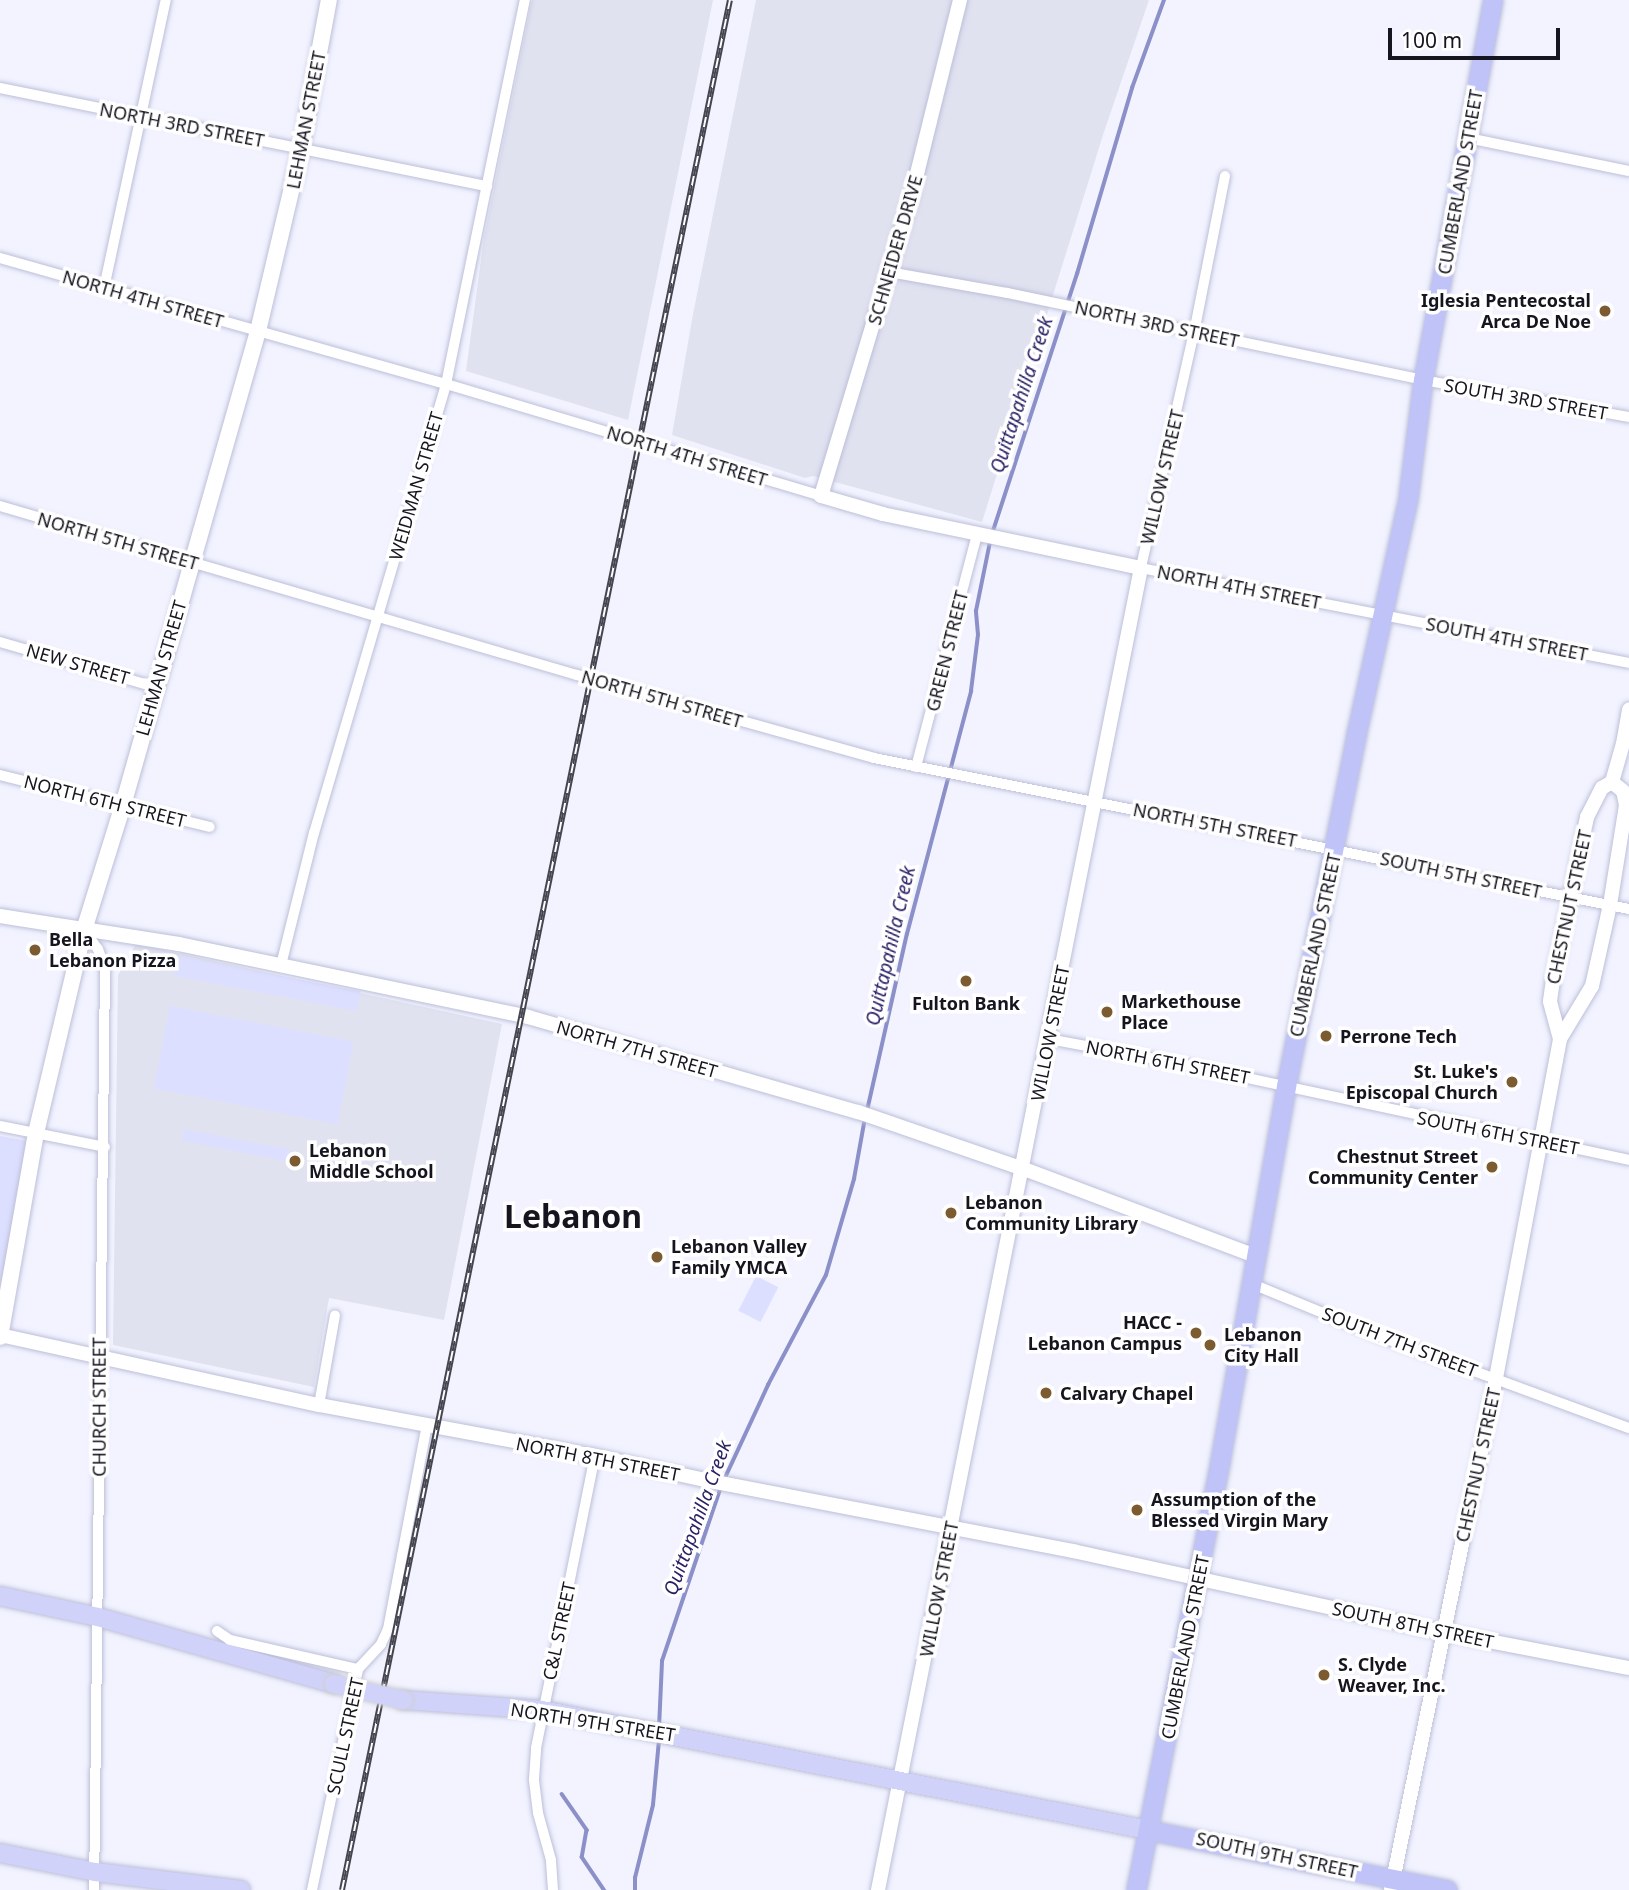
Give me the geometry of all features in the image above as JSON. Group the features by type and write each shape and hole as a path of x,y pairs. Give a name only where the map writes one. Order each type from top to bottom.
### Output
{"highway":[{"name":"CUMBERLAND STREET","path":"1136,1890 1198,1579 1286,1086 1356,735 1408,498 1423,380 1493,0"},
{"name":"SOUTH 9TH STREET","path":"1148,1830 1392,1885 1447,1890"}],"main road":[{"name":"LEHMAN STREET","path":"0,1336 36,1133 84,930 123,805 258,331 302,149 329,0"},
{"name":"NORTH 9TH STREET","path":"0,1596 98,1617 334,1684 402,1700 542,1710 1148,1830"},
{"path":"0,1853 95,1881 242,1890"}],"street":[{"path":"104,288 166,0"},
{"name":"WEIDMAN STREET","path":"281,965 314,833 446,384 524,0"},
{"name":"SCHNEIDER DRIVE","path":"821,496 890,272 935,108 960,0"},
{"name":"NORTH 3RD STREET","path":"0,88 487,187"},
{"path":"1468,138 1629,171"},
{"name":"WILLOW STREET","path":"878,1890 1142,568 1225,176"},
{"name":"NORTH 4TH STREET","path":"3,259 446,384 821,496 986,536 1384,615"},
{"name":"NORTH 3RD STREET","path":"890,272 1423,380"},
{"name":"SOUTH 3RD STREET","path":"1423,380 1629,417"},
{"name":"NORTH 5TH STREET","path":"0,506 873,758 1335,848"},
{"name":"GREEN STREET","path":"916,767 986,536"},
{"name":"SOUTH 4TH STREET","path":"1384,615 1629,663"},
{"name":"NEW STREET","path":"0,642 155,687"},
{"name":"CHESTNUT STREET","path":"1560,1039 1550,1001 1570,898 1587,817 1602,788 1612,782 1629,710"},
{"name":"NORTH 6TH STREET","path":"0,775 210,827"},
{"name":"CHESTNUT STREET","path":"1392,1885 1496,1378 1560,1039 1592,986 1610,905 1626,805 1623,791 1612,782"},
{"name":"SOUTH 5TH STREET","path":"1335,848 1468,879 1629,909"},
{"name":"NORTH 7TH STREET","path":"0,916 84,930 99,929 528,1017 858,1112 1024,1169 1255,1256"},
{"name":"CHURCH STREET","path":"84,930 98,948 105,969 105,1147 98,1357 95,1881"},
{"name":"NORTH 6TH STREET","path":"1049,1039 1286,1086"},
{"name":"SOUTH 6TH STREET","path":"1286,1086 1629,1160"},
{"path":"0,1126 105,1147"},
{"name":"SOUTH 7TH STREET","path":"1250,1283 1377,1335 1629,1427"},
{"path":"319,1405 335,1315"},
{"name":"NORTH 8TH STREET","path":"0,1336 319,1405 595,1456 710,1482 1198,1579"},
{"name":"SCULL STREET","path":"312,1890 358,1670 381,1644 388,1629 427,1425"},
{"name":"C&L STREET","path":"553,1890 551,1860 538,1813 534,1779 542,1710 595,1456"},
{"name":"SOUTH 8TH STREET","path":"1198,1579 1442,1632 1629,1668"},
{"path":"217,1631 230,1640 358,1670"}],"shaded area":[{"path":"532,0 713,0 628,420 466,371 484,238"},
{"path":"756,0 1149,0 1103,135 982,522 813,476 805,478 672,435 693,314"},
{"name":"Lebanon Middle School","path":"136,944 502,1024 444,1320 329,1298 314,1387 113,1345 118,975"},
{"path":"178,956 361,991 357,1011 174,976"},
{"path":"170,1006 354,1042 338,1124 154,1088"},
{"path":"184,1129 290,1150 288,1161 182,1141"},
{"path":"0,1136 33,1142 0,1311"},
{"path":"756,1276 778,1287 761,1322 738,1311"}],"waterway":[{"name":"Quittapahilla Creek","path":"992,534 1077,274 1132,88 1164,0"},
{"name":"Quittapahilla Creek","path":"867,1111 907,934 971,691 978,635 976,611 990,542"},
{"name":"Quittapahilla Creek","path":"724,1480 768,1385 826,1275 854,1179 865,1118"},
{"name":"Quittapahilla Creek","path":"659,1728 662,1661 721,1487"},
{"name":"Quittapahilla Creek","path":"635,1890 635,1878 653,1805 659,1740"},
{"path":"562,1794 587,1830 582,1857 604,1890"}],"railway":[{"path":"342,1890 730,0"}],"place":[{"name":"Iglesia Pentecostal Arca De Noe","path":"1605,311"},
{"name":"Bella Lebanon Pizza","path":"35,950"},
{"name":"Fulton Bank","path":"966,981"},
{"name":"Markethouse Place","path":"1107,1012"},
{"name":"Perrone Tech","path":"1326,1036"},
{"name":"St. Luke's Episcopal Church","path":"1512,1082"},
{"name":"Lebanon Middle School","path":"295,1161"},
{"name":"Chestnut Street Community Center","path":"1492,1167"},
{"name":"Lebanon Community Library","path":"951,1213"},
{"name":"Lebanon Valley Family YMCA","path":"657,1257"},
{"name":"HACC - Lebanon Campus","path":"1196,1333"},
{"name":"Lebanon City Hall","path":"1210,1345"},
{"name":"Calvary Chapel","path":"1046,1393"},
{"name":"Assumption of the Blessed Virgin Mary","path":"1137,1510"},
{"name":"S. Clyde Weaver, Inc.","path":"1324,1675"}],"district":[{"name":"Lebanon","path":"573,1216"}]}
